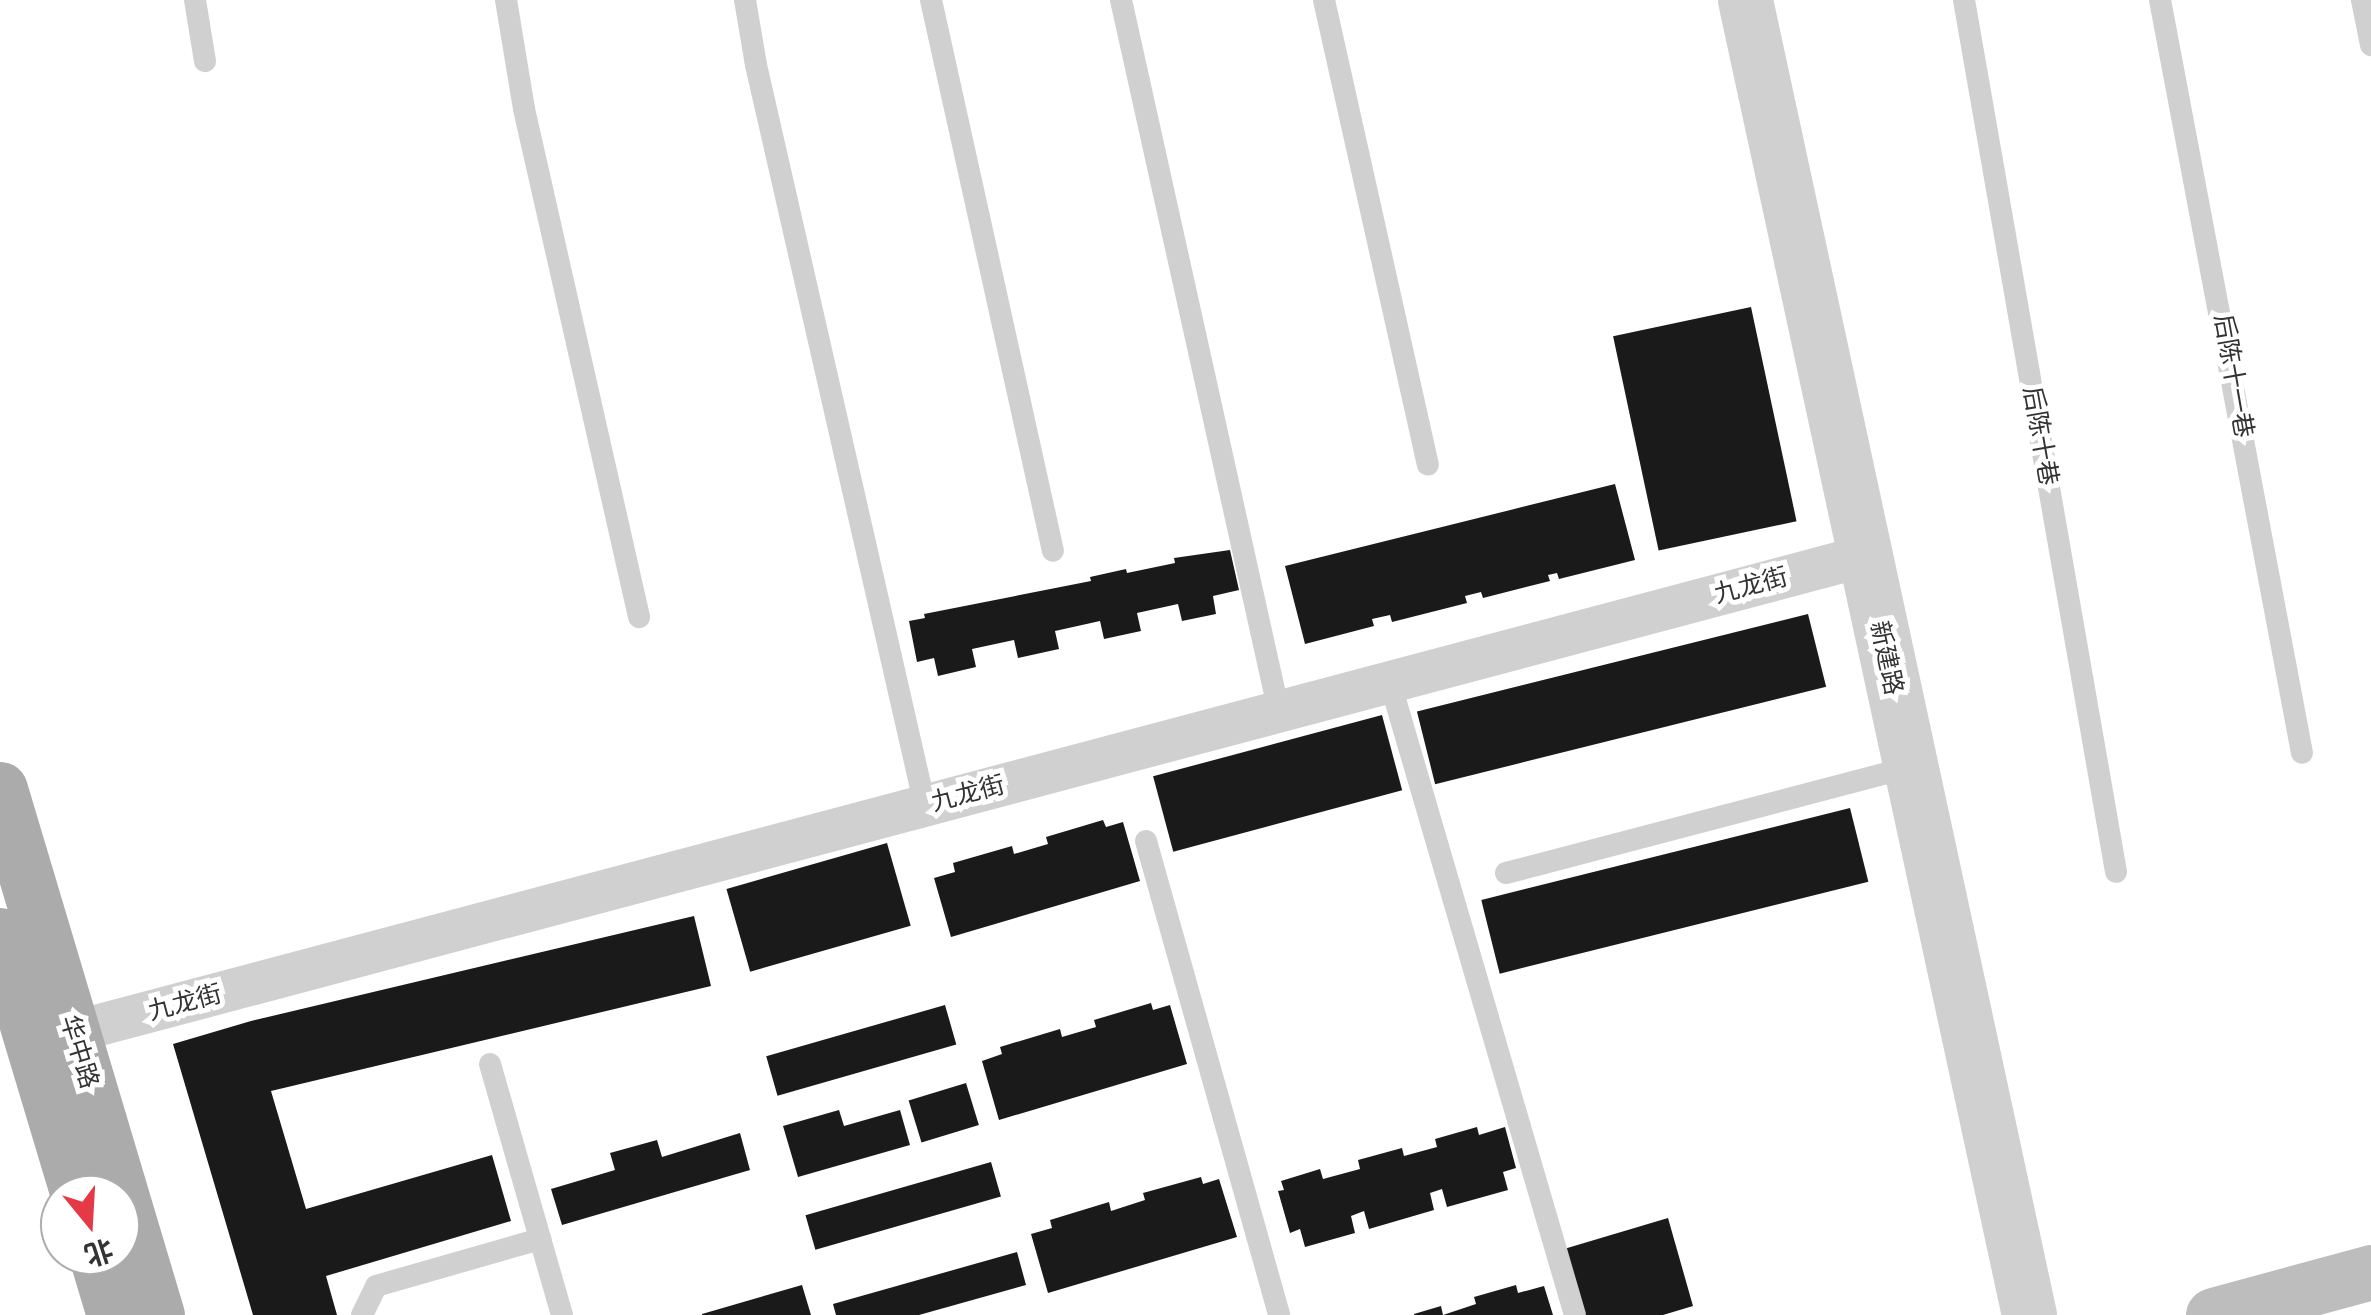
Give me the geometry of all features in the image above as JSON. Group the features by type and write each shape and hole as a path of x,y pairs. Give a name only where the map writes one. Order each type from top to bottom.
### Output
{"main road":[{"name":"华中路","path":"0,789 157,1315"},
{"name":"华中路","path":"0,935 72,1175"},
{"path":"2213,1315 2371,1272"},
{"path":"102,1275 114,1315"}],"street":[{"name":"新建路","path":"1745,0 2029,1315"},
{"name":"九龙街","path":"73,1032 1864,556"}],"lane":[{"path":"195,0 206,60"},
{"path":"506,0 524,109 639,618"},
{"path":"745,0 756,65 925,806"},
{"path":"932,0 1053,551"},
{"path":"1122,0 1279,712"},
{"path":"1324,0 1428,465"},
{"name":"后陈十巷","path":"1964,0 2116,872"},
{"name":"后陈十一巷","path":"2160,0 2302,753"},
{"path":"2362,0 2371,45"},
{"path":"1390,682 1575,1315"},
{"path":"1506,873 1909,767"},
{"path":"1146,841 1278,1315"},
{"path":"490,1064 562,1315"},
{"path":"362,1315 376,1286 540,1239"}],"building":[{"path":"1751,307 1797,521 1659,551 1613,336"},
{"path":"1615,484 1635,560 1559,579 1557,573 1548,575 1550,581 1483,598 1481,592 1465,596 1467,603 1392,622 1390,615 1372,619 1374,626 1305,644 1285,566"},
{"path":"1230,550 1239,590 1213,596 1216,614 1182,621 1178,604 1137,613 1141,631 1104,639 1100,621 1055,631 1059,649 1018,658 1014,640 972,649 976,667 938,676 934,658 917,662 909,621 925,618 924,614 1091,581 1090,577 1126,569 1127,573 1175,563 1174,558"},
{"path":"1808,614 1826,687 1435,784 1417,711"},
{"path":"1382,715 1402,790 1173,852 1153,776"},
{"path":"1850,808 1868,882 1500,974 1481,900"},
{"path":"1103,820 1106,827 1123,822 1140,881 951,937 934,878 955,872 953,863 1012,846 1014,854 1048,844 1046,837"},
{"path":"887,843 911,926 750,972 726,889"},
{"path":"694,916 711,986 271,1091 306,1209 492,1155 511,1221 326,1276 337,1315 253,1315 173,1044 251,1021"},
{"path":"1151,1003 1153,1010 1170,1005 1187,1064 999,1120 982,1061 1002,1054 1000,1047 1060,1029 1062,1037 1096,1027 1094,1020"},
{"path":"945,1005 956,1044 778,1096 766,1056"},
{"path":"966,1083 979,1125 921,1143 909,1101"},
{"path":"839,1110 844,1126 900,1110 910,1145 798,1177 783,1126"},
{"path":"1477,1127 1479,1135 1505,1127 1516,1168 1503,1172 1508,1190 1447,1207 1442,1189 1430,1193 1434,1210 1369,1229 1364,1211 1351,1216 1355,1233 1305,1247 1300,1229 1290,1233 1278,1191 1284,1190 1281,1181 1320,1169 1323,1179 1360,1169 1358,1160 1402,1148 1404,1156 1437,1147 1435,1139"},
{"path":"740,1133 750,1170 562,1225 551,1189 615,1170 610,1153 657,1140 662,1157"},
{"path":"991,1162 1001,1197 815,1250 805,1215"},
{"path":"1201,1177 1203,1184 1219,1179 1237,1237 1048,1293 1031,1234 1052,1228 1050,1220 1109,1202 1111,1211 1145,1200 1143,1193"},
{"path":"1668,1218 1693,1306 1663,1315 1584,1315 1564,1249"},
{"path":"1017,1252 1026,1285 919,1315 836,1315 833,1304"},
{"path":"802,1285 811,1315 702,1315 702,1314"},
{"path":"1516,1285 1518,1293 1544,1286 1553,1315 1443,1315 1476,1304 1474,1297"},
{"path":"1441,1306 1443,1315 1414,1315 1414,1314"}]}
